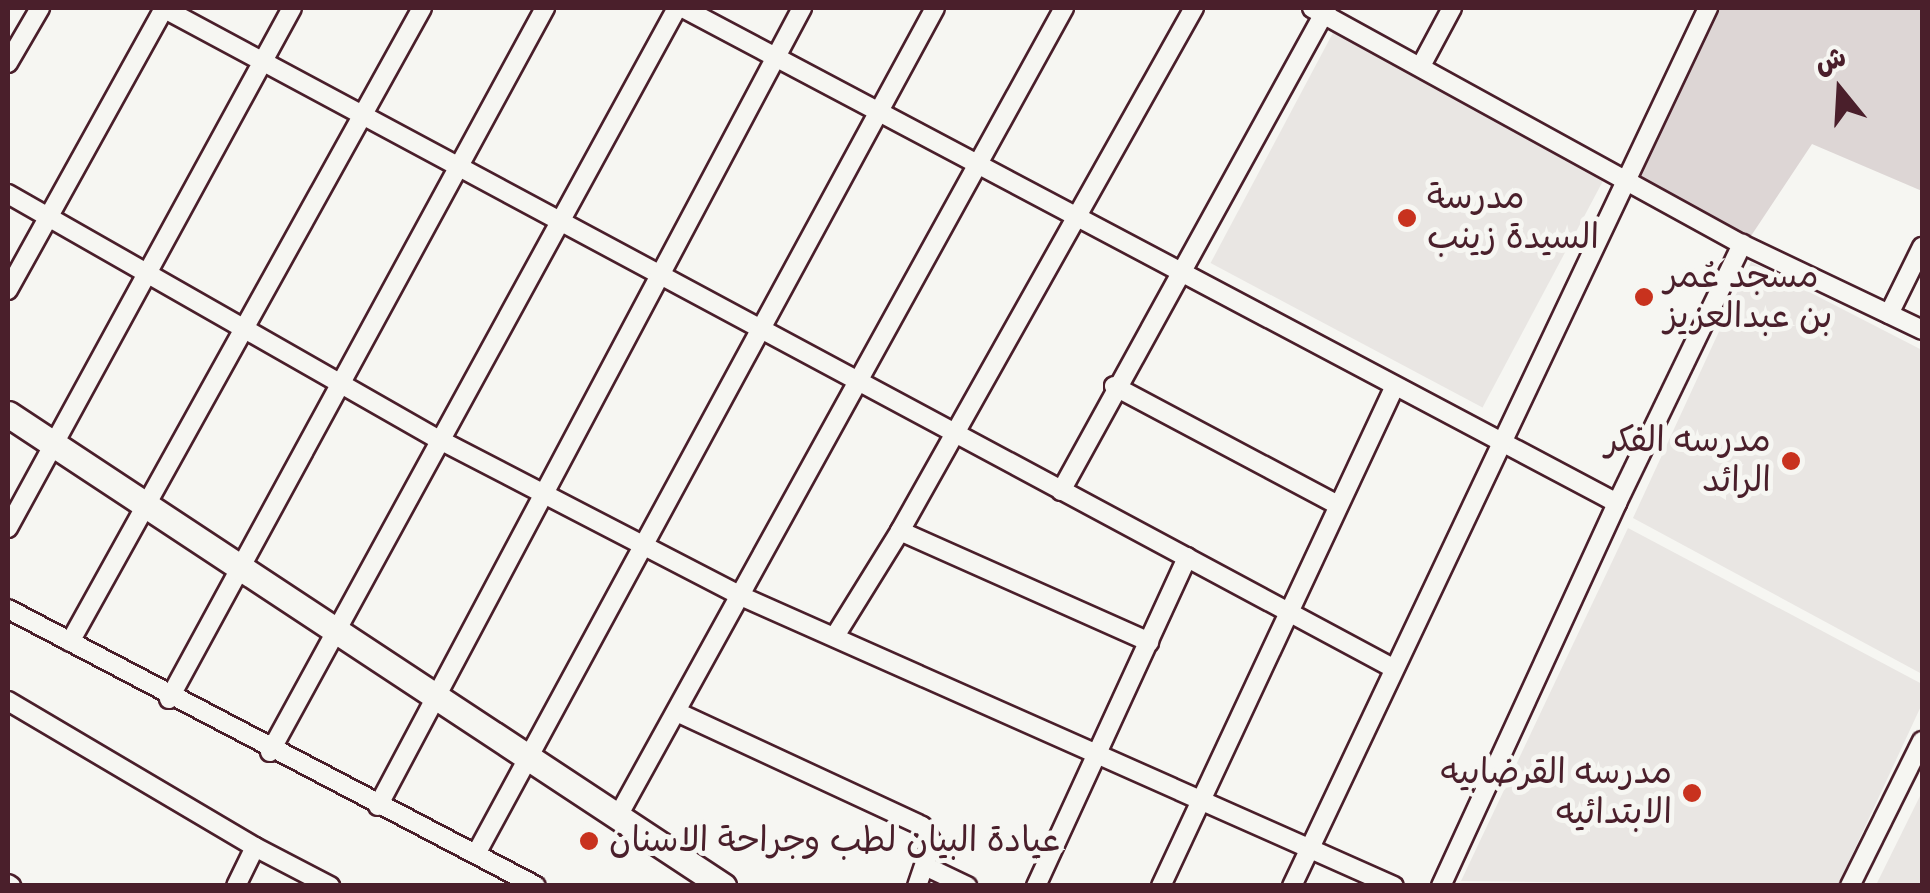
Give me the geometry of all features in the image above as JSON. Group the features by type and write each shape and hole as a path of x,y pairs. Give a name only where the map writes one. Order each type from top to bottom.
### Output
{"street":[{"path":"8,64 40,8"},
{"path":"8,290 163,8 1393,668"},
{"path":"8,528 292,8"},
{"path":"70,642 151,506 243,328 422,8"},
{"path":"169,699 545,8"},
{"path":"270,752 438,439 680,8 772,60 881,112 1392,390 1618,502"},
{"path":"378,806 435,690 544,494 657,272 802,8"},
{"path":"476,854 935,8"},
{"path":"618,816 863,384 1064,8"},
{"path":"835,636 957,437 1194,8"},
{"path":"1422,64 1452,8"},
{"path":"1292,886 1621,176 1708,8"},
{"path":"1061,490 1320,10 1742,244 1922,330"},
{"path":"8,194 438,439 743,597 1097,755 1202,797 1394,886"},
{"path":"1442,886 1618,502 1742,244"},
{"path":"1889,314 1922,246"},
{"path":"1114,386 1338,506"},
{"path":"1161,886 1392,390"},
{"path":"8,414 435,690 723,886"},
{"path":"900,531 1149,642"},
{"path":"1036,886 1187,557"},
{"path":"8,609 270,752 536,886"},
{"path":"8,700 254,847 330,886"},
{"path":"679,713 922,826 932,842 917,886"},
{"path":"1850,886 1922,742"},
{"path":"236,886 254,847"},
{"path":"926,866 967,886"}],"shaded area":[{"path":"1711,8 1922,8 1922,191 1812,144 1747,242 1621,176"},
{"name":"مدرسة السيدة زينب","path":"1335,29 1607,174 1483,408 1211,263"},
{"name":"مدرسه الفكر الرائد","path":"1751,262 1922,350 1922,674 1633,518"},
{"name":"مدرسه القرضابيه الابتدائيه","path":"1628,528 1922,684 1922,704 1838,885 1461,881"},
{"path":"1922,792 1922,885 1876,885"}],"place":[{"name":"مدرسة السيدة زينب","path":"1407,218"},
{"name":"مسجد عُمر بن عبدالعزيز","path":"1644,297"},
{"name":"مدرسه الفكر الرائد","path":"1791,461"},
{"name":"مدرسه القرضابيه الابتدائيه","path":"1692,793"},
{"name":"عيادة البيان لطب وجراحة الاسنان","path":"589,841"}]}
